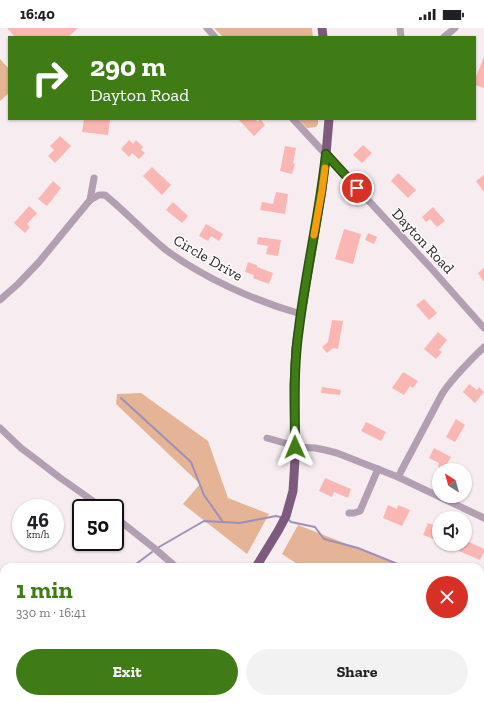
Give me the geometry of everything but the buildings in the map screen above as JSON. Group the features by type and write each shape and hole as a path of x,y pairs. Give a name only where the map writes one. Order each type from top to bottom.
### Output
{"main road":[{"path":"258,563 286,516 293,491 295,447 294,385 296,348 322,190 329,120"}],"street":[{"path":"207,28 214,36"},
{"path":"445,36 455,28"},
{"name":"Dayton Road","path":"294,120 430,267 484,328"},
{"path":"0,300 18,284 38,262 90,200 94,178"},
{"name":"Circle Drive","path":"90,200 99,195 105,195 157,242 175,256 196,269 217,281 263,302 301,314"},
{"path":"398,477 449,383 484,347"},
{"path":"0,428 21,448 90,499"},
{"path":"267,438 295,447 325,450 378,469 484,518"},
{"path":"348,513 360,511 378,469"},
{"path":"124,524 171,563"}],"shaded area":[{"path":"214,28 312,28 313,36 222,36"},
{"path":"0,59 8,68 8,94 0,101"},
{"path":"299,120 318,120 316,127 307,128"},
{"path":"141,393 208,441 228,498 269,514 247,554 183,504 200,484 116,404 117,394"},
{"path":"298,525 395,563 296,563 282,554"}],"waterway":[{"path":"121,398 191,462 204,495 223,522"},
{"path":"159,547 204,521 240,523 276,516 280,517"},
{"path":"289,520 291,522 315,527 324,539 358,548 395,563"},
{"path":"137,563 152,552"}],"slow traffic":[{"path":"314,235 325,168"}],"route":[{"path":"295,447 294,385 298,329 322,190 326,154 357,188"}]}
